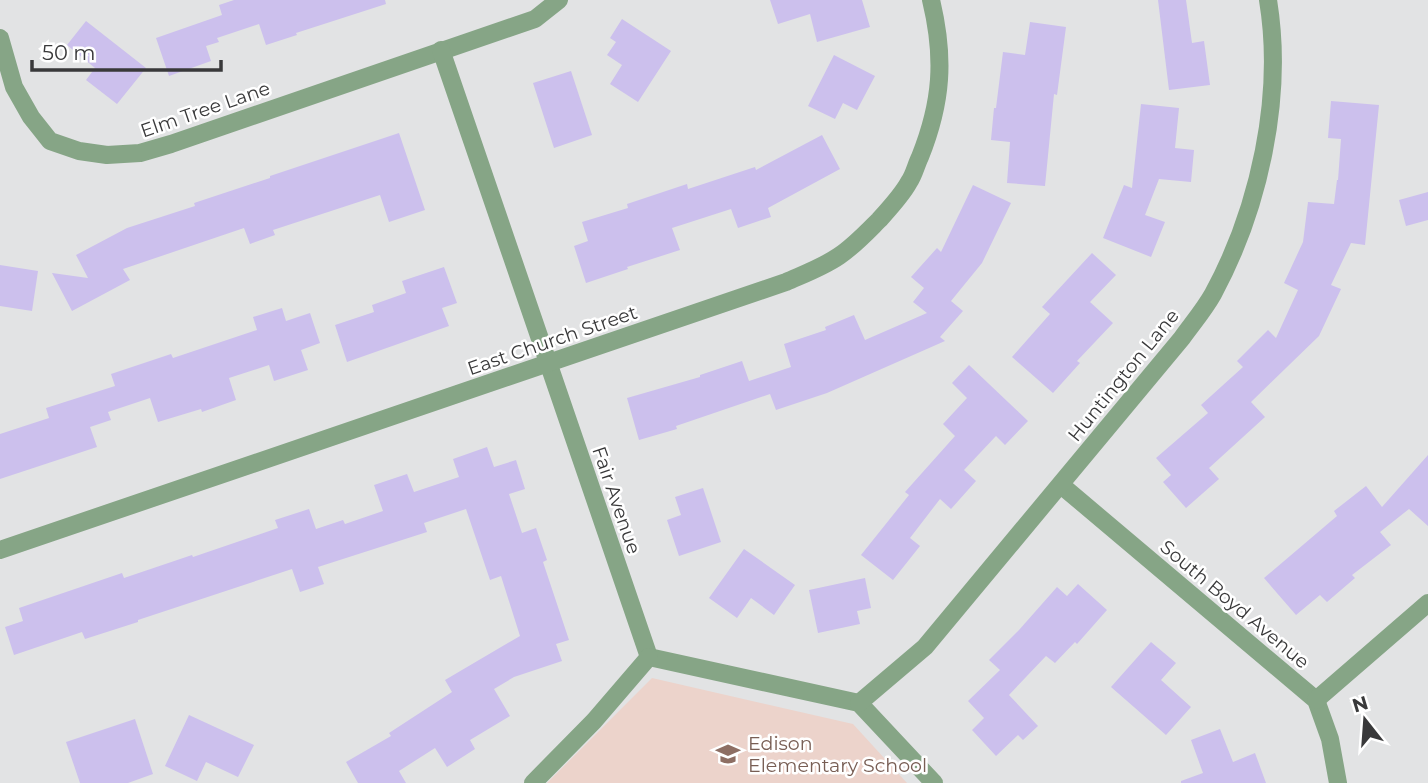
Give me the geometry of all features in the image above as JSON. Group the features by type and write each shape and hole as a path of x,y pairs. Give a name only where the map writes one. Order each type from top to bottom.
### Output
{"street":[{"name":"Elm Tree Lane","path":"0,38 15,87 31,117 50,141 79,151 107,155 140,153 535,19 559,0"},
{"name":"East Church Street","path":"0,551 786,282 839,256 883,215 909,182 926,143 940,79 938,31 931,0"},
{"name":"Huntington Lane","path":"859,703 925,647 1182,338 1212,296 1252,199 1266,142 1273,71 1268,0"},
{"name":"Fair Avenue","path":"441,50 649,657"},
{"name":"South Boyd Avenue","path":"1061,485 1316,700"},
{"path":"1338,783 1330,739 1316,700 1428,603"},
{"path":"533,783 594,720 649,657 859,703 934,783"}],"shaded area":[{"name":"Edison Elementary School","path":"652,678 853,724 907,783 547,783"}],"building":[{"path":"234,0 385,0 386,4 266,45 259,24 217,38 219,42 206,46 211,61 169,76 156,38 222,15 219,5"},
{"path":"770,0 862,0 870,27 817,42 810,14 778,24"},
{"path":"1158,0 1186,0 1192,43 1204,41 1210,85 1169,90"},
{"path":"622,19 671,51 638,102 610,84 622,65 607,55 616,42 610,38"},
{"path":"86,21 146,68 117,104 86,80 95,68 67,45"},
{"path":"1030,22 1066,27 1057,95 1054,94 1045,186 1007,183 1010,142 991,140 1003,52 1025,55"},
{"path":"834,55 875,76 857,110 843,103 835,119 808,106"},
{"path":"571,71 592,135 554,148 533,83"},
{"path":"1331,101 1379,105 1365,245 1351,243 1331,285 1341,289 1319,336 1251,402 1265,417 1209,468 1219,479 1186,508 1163,482 1171,475 1156,458 1208,413 1201,405 1243,367 1237,361 1268,330 1276,338 1298,290 1284,283 1303,242 1308,202 1334,204 1341,139 1328,138"},
{"path":"1141,104 1179,108 1175,148 1194,150 1191,182 1159,179 1145,215 1165,222 1151,257 1103,238 1124,185 1132,188"},
{"path":"399,133 425,210 389,222 380,195 273,230 275,235 250,244 244,228 123,269 130,280 72,311 52,273 88,278 76,255 127,228"},
{"path":"822,135 840,169 768,208 771,217 738,228 731,209 672,228 680,250 586,283 574,246 588,241 582,222 628,208 627,204 687,184 688,189 755,167 756,170"},
{"path":"973,185 1011,203 982,263 951,301 963,311 940,337 945,341 827,393 776,410 770,394 676,426 677,429 639,440 627,398 700,377 742,361 749,381 791,367 784,344 826,330 825,327 854,315 865,340 927,313 913,302 924,288 911,277 937,248 941,252"},
{"path":"1428,192 1428,220 1406,226 1399,200"},
{"path":"1092,253 1116,275 1090,302 1113,323 1077,361 1080,363 1053,393 1012,357 1050,314 1042,307"},
{"path":"0,265 38,271 32,311 0,306"},
{"path":"444,267 457,303 442,308 449,326 347,362 335,325 374,312 372,305 406,293 402,281"},
{"path":"282,308 286,321 310,313 320,343 301,350 308,370 274,381 269,365 229,378 236,400 202,412 201,409 158,422 150,398 108,412 111,420 90,427 97,447 0,479 0,434 49,418 46,408 115,386 111,374 171,354 173,358 257,330 253,317"},
{"path":"969,365 1028,421 1005,445 996,436 964,470 976,481 951,509 940,499 910,538 920,546 893,580 861,555 909,495 905,492 955,436 943,424 967,398 952,383"},
{"path":"487,447 494,467 516,460 525,489 509,494 522,533 536,528 547,560 543,562 569,640 556,644 562,661 514,677 494,689 510,716 470,740 475,749 447,767 435,748 399,771 406,783 358,783 346,762 391,736 389,733 452,692 445,680 520,636 501,576 490,580 466,509 424,523 427,532 318,567 324,584 300,592 292,569 85,639 82,632 14,655 5,627 23,621 19,608 122,573 124,578 278,528 275,520 309,509 316,529 343,520 345,524 383,511 374,485 407,474 414,492 459,477 453,459"},
{"path":"1428,455 1428,526 1409,509 1380,532 1391,545 1352,575 1355,578 1327,602 1320,595 1296,615 1264,578 1337,516 1334,511 1366,486 1382,507"},
{"path":"703,488 721,542 679,556 667,520 681,515 675,497"},
{"path":"744,549 795,585 774,615 751,598 737,618 709,598"},
{"path":"865,578 871,608 857,611 860,624 818,633 809,590"},
{"path":"1078,584 1107,610 1077,644 1075,642 1055,663 1046,656 1009,695 1038,726 1023,740 1018,735 996,756 972,730 984,718 968,701 1000,670 989,660 1057,587 1067,596"},
{"path":"1151,642 1176,663 1161,680 1191,707 1166,735 1111,687"},
{"path":"189,715 254,745 238,777 206,762 197,781 165,766"},
{"path":"135,719 153,774 128,783 80,783 66,742"},
{"path":"1220,729 1233,762 1255,753 1266,783 1181,783 1203,773 1191,740"}],"place":[{"name":"Edison Elementary School","path":"728,754"}]}
